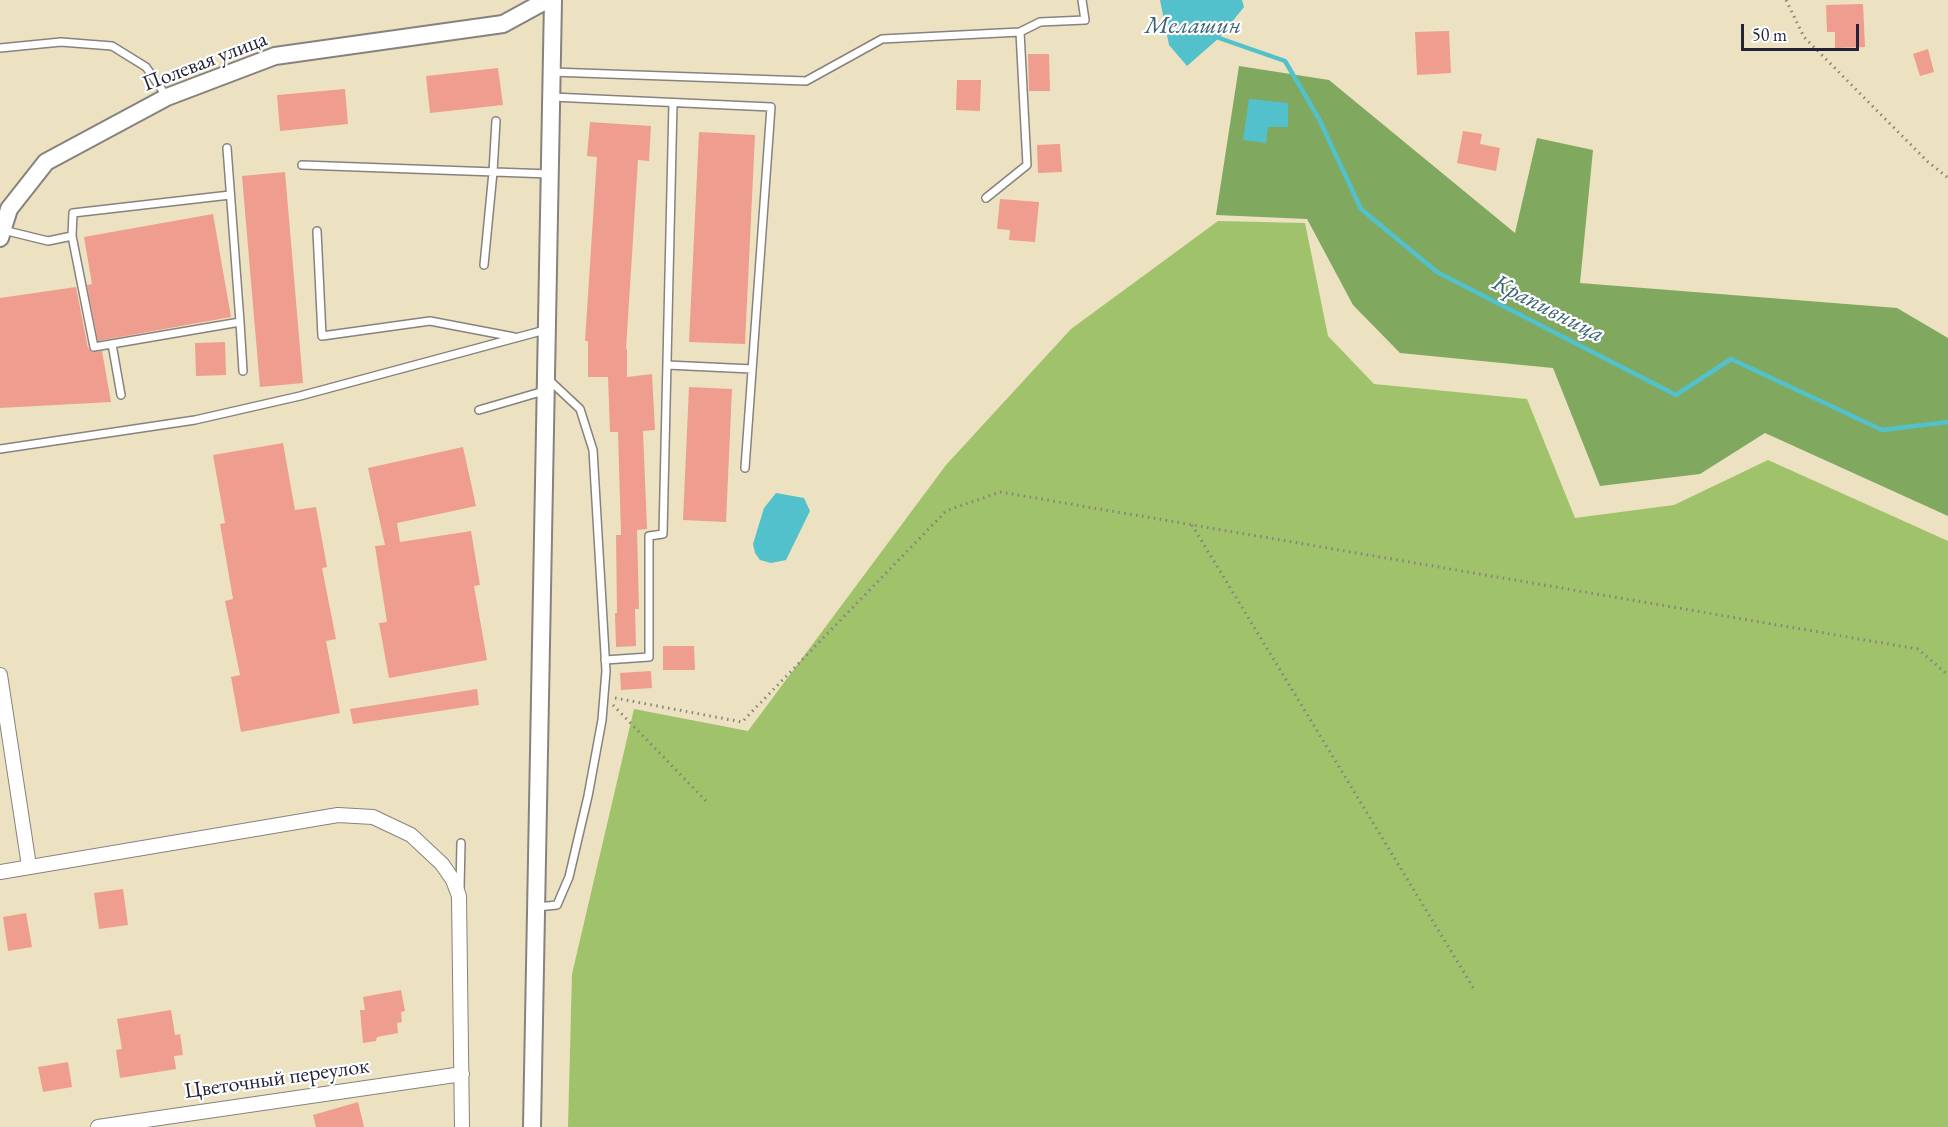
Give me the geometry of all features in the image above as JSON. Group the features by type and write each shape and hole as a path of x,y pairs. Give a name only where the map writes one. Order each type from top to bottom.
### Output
{"street":[{"name":"Полевая улица","path":"1,232 9,209 46,162 167,97 275,56 503,24 548,0"},
{"path":"532,1127 554,0"},
{"path":"0,675 29,866"},
{"path":"0,872 338,815 358,815 387,822 411,835 442,864 453,880 459,896 462,1127"},
{"name":"Цветочный переулок","path":"98,1127 462,1074"}],"lane":[{"path":"552,72 806,81 882,39 1020,32 1040,22 1085,20 1082,0"},
{"path":"986,198 1027,165 1020,32"},
{"path":"0,48 61,42 112,46 146,67 167,97"},
{"path":"552,97 771,107 745,468"},
{"path":"605,660 648,657 649,536 663,534 674,103"},
{"path":"484,265 496,121"},
{"path":"227,148 243,371"},
{"path":"302,165 550,174"},
{"path":"230,195 73,213 72,236 94,347 240,322"},
{"path":"318,231 322,336 430,321 516,337"},
{"path":"1,232 48,241 72,236"},
{"path":"0,448 195,420 300,396 548,329"},
{"path":"112,344 122,395"},
{"path":"667,365 752,369"},
{"path":"478,410 547,384 580,409 593,450 605,660 602,720 588,796 569,877 557,905 536,907"},
{"path":"459,896 461,843"}],"path":[{"path":"1786,0 1804,37 1927,161 1948,178"},
{"path":"604,696 742,722 946,511 1000,492 1918,649 1948,675"},
{"path":"1192,525 1474,989"},
{"path":"604,696 706,801"}],"green space":[{"path":"1239,66 1329,80 1515,233 1537,138 1593,150 1580,283 1897,308 1948,338 1948,516 1765,433 1700,474 1600,486 1553,368 1400,353 1353,305 1307,219 1216,215"},
{"path":"1218,221 1305,223 1328,336 1374,384 1527,399 1575,518 1674,505 1768,460 1948,541 1948,1127 568,1127 572,974 634,709 748,731 946,465 1071,329"}],"water":[{"name":"Мелашин","path":"1160,0 1242,0 1244,7 1219,38 1187,66 1169,45"},
{"path":"1249,99 1288,103 1288,127 1268,127 1266,143 1243,140"},
{"path":"776,493 804,498 810,511 786,560 771,563 760,560 753,544 764,508"}],"building":[{"path":"1863,4 1865,47 1835,48 1835,32 1827,32 1826,5"},
{"path":"1449,31 1451,73 1417,75 1415,32"},
{"path":"1928,49 1934,72 1920,76 1913,54"},
{"path":"1028,54 1049,54 1050,91 1029,91"},
{"path":"498,68 503,105 430,113 426,76"},
{"path":"957,80 981,80 980,111 956,110"},
{"path":"345,89 348,124 280,131 277,95"},
{"path":"590,122 651,126 649,161 638,160 626,349 627,377 652,374 655,430 643,431 647,529 637,530 639,609 635,609 636,646 616,647 616,535 621,535 618,432 610,432 608,377 588,377 588,341 585,341 597,157 587,156"},
{"path":"1463,131 1482,134 1480,144 1500,148 1496,171 1457,163"},
{"path":"699,132 755,135 745,344 689,342"},
{"path":"1060,144 1062,172 1038,173 1037,145"},
{"path":"285,172 303,383 260,387 242,176"},
{"path":"1000,199 1039,202 1035,242 1009,240 1010,230 997,229"},
{"path":"213,214 231,317 98,341 87,285 92,284 84,237"},
{"path":"76,287 88,348 93,352 102,351 111,402 0,408 0,298"},
{"path":"225,342 226,375 196,376 195,343"},
{"path":"689,387 732,389 726,522 683,520"},
{"path":"283,443 295,510 316,507 327,567 322,568 336,639 326,641 340,713 241,732 231,677 240,675 225,601 233,599 220,524 225,523 213,455"},
{"path":"463,447 476,506 397,523 400,542 471,531 480,585 474,586 487,660 389,678 379,623 387,622 375,546 385,545 368,468"},
{"path":"663,646 694,646 695,670 663,670"},
{"path":"651,671 652,688 621,690 620,673"},
{"path":"477,689 479,705 353,724 350,709"},
{"path":"123,889 128,925 99,929 94,893"},
{"path":"26,913 32,947 8,951 3,917"},
{"path":"401,990 405,1011 401,1012 402,1022 397,1023 398,1033 377,1037 376,1041 363,1043 360,1010 365,1010 363,997"},
{"path":"171,1010 175,1035 180,1034 183,1055 174,1056 176,1069 120,1078 116,1050 122,1049 117,1019"},
{"path":"68,1062 72,1087 43,1092 38,1067"},
{"path":"358,1102 364,1127 316,1127 313,1115"}],"waterway":[{"name":"Крапивница","path":"1219,38 1285,61 1319,119 1361,209 1437,272 1676,395 1731,359 1882,430 1948,422"}]}
